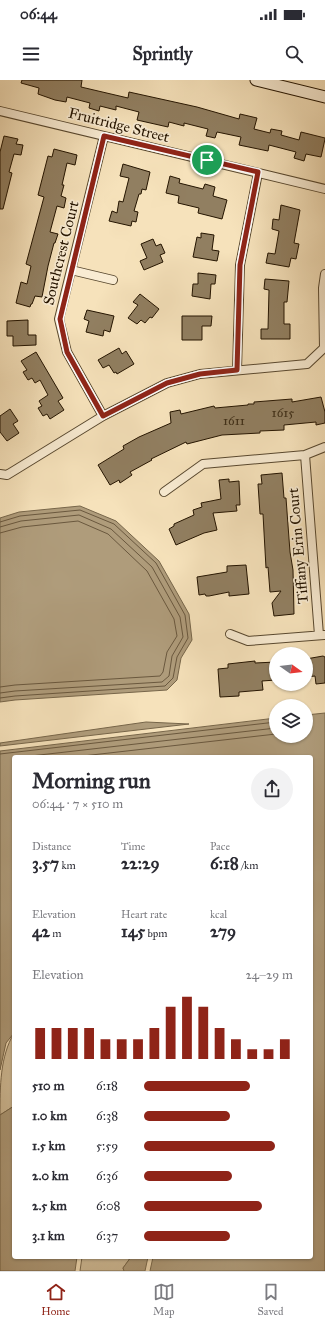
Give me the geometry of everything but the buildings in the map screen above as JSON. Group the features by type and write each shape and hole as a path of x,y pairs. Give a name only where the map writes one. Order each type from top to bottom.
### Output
{"street":[{"path":"256,80 325,97"},
{"name":"Fruitridge Street","path":"0,110 325,189"},
{"name":"Southcrest Court","path":"103,416 67,352 60,319 104,136"},
{"path":"237,370 240,265 258,172"},
{"path":"71,270 113,280"},
{"path":"0,474 6,475 103,416 167,383 200,374 307,364 324,348 323,288 325,274"},
{"path":"164,492 203,464 305,455 325,447"},
{"name":"Tiffany Erin Court","path":"305,455 322,635"},
{"path":"230,634 248,641 322,635"}],"shaded area":[{"path":"12,1037 12,1107 0,1115 3,1062"},
{"path":"82,1259 130,1259 123,1268 124,1271 80,1271"}],"water":[{"path":"80,506 116,521 159,561 189,614 192,640 181,658 177,680 167,690 0,702 0,518 19,512"},
{"path":"325,713 325,1271 150,1271 153,1259 313,1259 313,755 12,755 12,1036 6,1043 0,1070 0,751 269,719 269,743 313,743 313,714"},
{"path":"146,722 189,724 0,746 0,743"},
{"path":"12,1107 12,1259 77,1259 75,1271 0,1271 0,1115"},
{"path":"130,1259 148,1259 145,1271 124,1271 123,1268"}],"route":[{"path":"104,136 207,160 258,172 240,265 237,370 200,374 167,383 103,416 67,352 60,319 104,136"}]}
